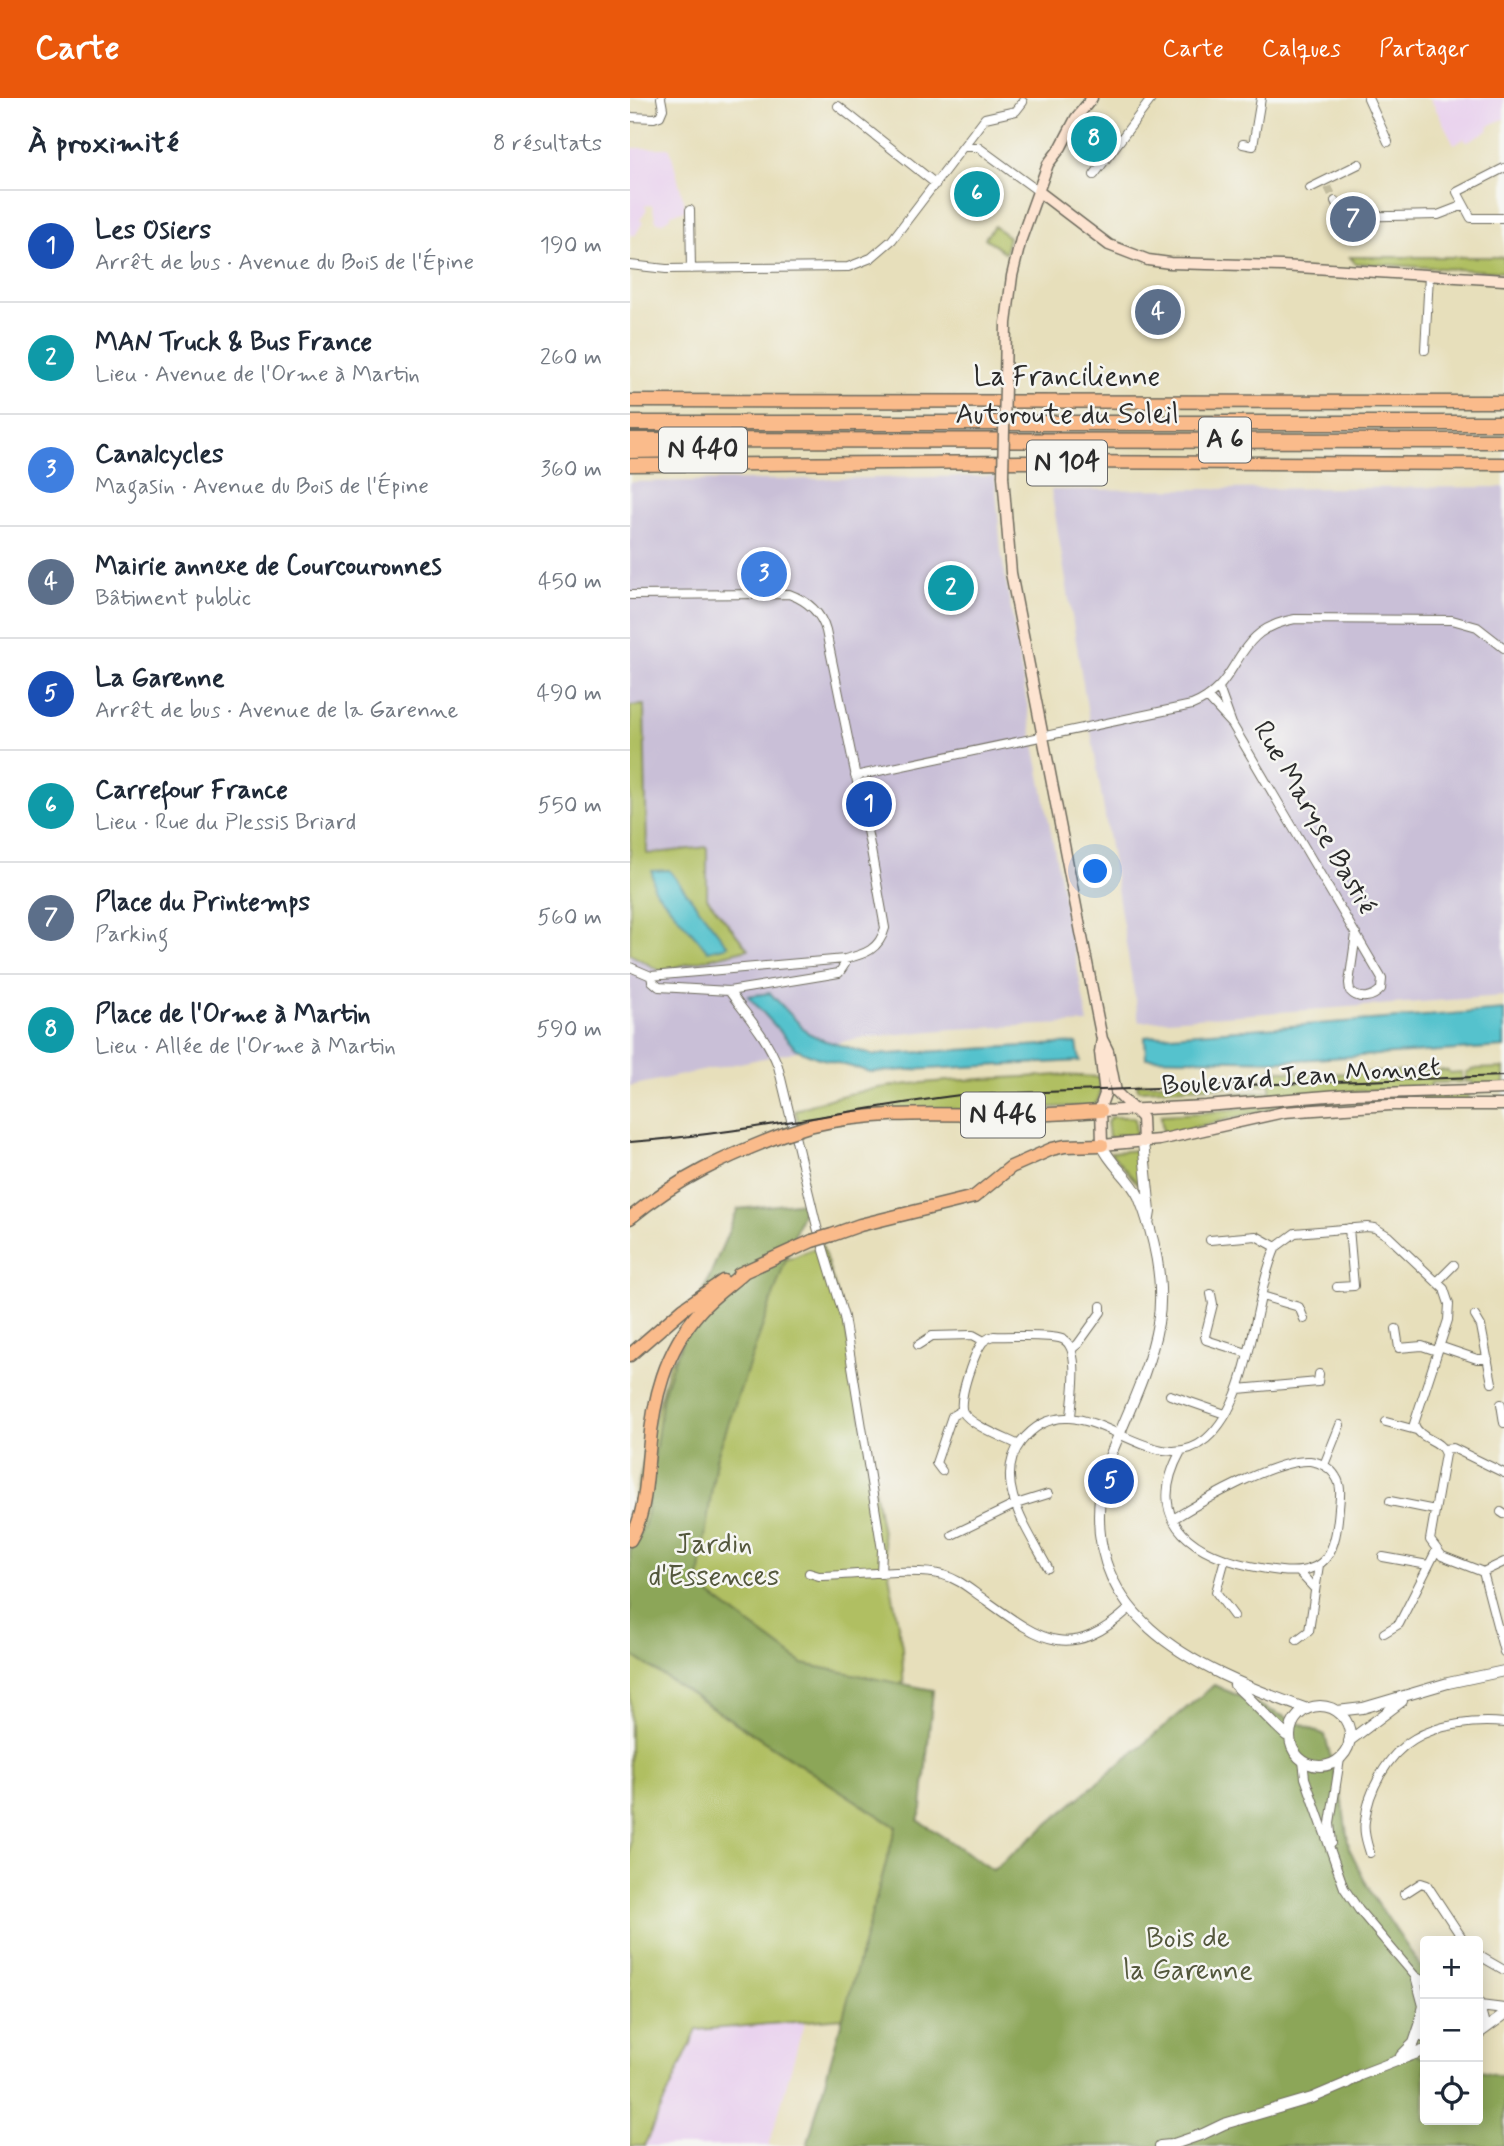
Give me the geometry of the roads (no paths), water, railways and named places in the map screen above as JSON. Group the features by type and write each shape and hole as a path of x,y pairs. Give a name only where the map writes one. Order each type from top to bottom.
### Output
{"highway":[{"name":"La Francilienne","path":"630,401 1504,402"},
{"name":"Autoroute du Soleil","path":"630,423 1504,423"},
{"name":"Autoroute du Soleil","path":"630,440 1504,441"},
{"name":"N 440","path":"630,451 744,449 775,442"},
{"name":"N 104","path":"630,465 1008,462 1504,464"},
{"name":"N 446","path":"632,1216 689,1177 723,1158 784,1134 835,1120 905,1114 1000,1115 1101,1111"},
{"name":"N 446","path":"630,1355 655,1331 703,1293 730,1277 812,1241 860,1225 974,1196 1011,1167 1037,1154 1065,1146 1102,1145"},
{"path":"630,1540 642,1511 651,1429 666,1365 681,1337 700,1311 745,1271"}],"main road":[{"path":"1092,98 1076,118 1061,147 1048,164 1021,239 1012,276 1006,323 1003,476 1011,573 1102,1039 1108,1051 1116,1092 1142,1118 1143,1142"},
{"path":"1038,191 1101,240 1148,260 1182,264 1282,265 1504,280"},
{"path":"1102,1039 1100,1052 1105,1094 1101,1111 1102,1145 1143,1142 1284,1112 1391,1105 1504,1104"},
{"name":"Boulevard Jean Monnet","path":"1101,1111 1340,1094 1504,1088"}],"street":[{"path":"630,117 660,116 663,109 661,98"},
{"path":"1094,176 1152,98"},
{"path":"1243,144 1253,146 1261,98"},
{"path":"1368,98 1388,142"},
{"path":"630,265 691,269 830,268 860,264 878,254 892,240 985,118 1016,111 1023,102"},
{"path":"838,106 936,184"},
{"path":"965,147 978,147 1038,191"},
{"path":"1310,188 1359,164"},
{"path":"1504,168 1457,192 1471,218 1504,218"},
{"path":"1335,201 1343,217 1438,215 1464,205"},
{"path":"691,210 691,269"},
{"path":"1425,350 1429,275"},
{"path":"630,595 789,594 807,603 823,620 872,850 885,928 882,938 870,953 845,959 651,976 630,968"},
{"path":"855,776 1177,709 1208,698 1219,688 1252,639 1271,626 1295,619 1452,620 1477,627 1504,648"},
{"name":"Rue Maryse Bastié","path":"1219,688 1233,724 1356,934 1382,979 1381,989 1372,997 1357,997 1350,991 1356,934"},
{"name":"Rue Maryse Bastié","path":"1208,698 1233,724"},
{"path":"651,976 652,981 659,987 729,991 839,972 845,959"},
{"path":"729,991 759,1028 778,1066 817,1227 844,1317 882,1550 881,1574"},
{"path":"1143,1142 1150,1212 1148,1225"},
{"path":"1102,1145 1138,1197 1148,1225 1160,1296 1159,1322 1148,1358 1105,1469 1098,1522 1099,1537 1109,1570 1130,1608 1146,1626 1162,1639 1230,1680 1256,1703 1271,1722 1286,1735 1290,1735"},
{"path":"1048,1568 1016,1504 1009,1475 1019,1445 1032,1430 1041,1425 1071,1418 1092,1422 1163,1451 1181,1451 1206,1439 1225,1414 1238,1389 1276,1247 1295,1233 1367,1227 1382,1232 1437,1282 1448,1297 1450,1312 1416,1418 1416,1430"},
{"path":"1337,1287 1354,1286 1349,1228"},
{"path":"1210,1240 1256,1236 1276,1247"},
{"path":"1437,1282 1454,1265"},
{"path":"1212,1294 1213,1304 1206,1340 1247,1353"},
{"path":"1262,1296 1299,1307 1304,1319"},
{"path":"1072,1349 1101,1312 1101,1306"},
{"path":"1475,1316 1481,1326 1492,1383"},
{"path":"1396,1329 1399,1348 1422,1346 1477,1359 1488,1359"},
{"path":"918,1345 932,1336 973,1335 984,1341"},
{"path":"1019,1445 973,1422 962,1410 960,1399 978,1350 984,1341 994,1336 1065,1340 1072,1349 1074,1359 1071,1418"},
{"path":"1238,1389 1318,1382 1319,1374"},
{"path":"1170,1395 1225,1414"},
{"path":"1501,1404 1504,1423"},
{"path":"942,1471 936,1463 952,1416 962,1410"},
{"path":"1385,1422 1416,1430 1444,1449 1453,1448 1504,1473"},
{"path":"1324,1465 1340,1425"},
{"path":"1444,1449 1445,1460 1430,1541 1436,1551 1454,1562 1483,1572 1504,1562"},
{"path":"1163,1451 1170,1470"},
{"path":"1173,1519 1212,1495 1268,1471 1307,1461 1324,1465 1337,1478 1340,1494 1336,1539 1328,1557 1319,1565 1299,1572 1269,1569 1224,1559 1188,1541 1173,1519 1166,1494 1170,1470 1181,1451"},
{"path":"952,1535 1016,1504 1048,1494"},
{"path":"1390,1502 1435,1510"},
{"path":"1384,1633 1399,1624 1436,1551"},
{"path":"1383,1557 1428,1565"},
{"path":"1224,1559 1216,1592 1234,1616"},
{"path":"1297,1640 1309,1630 1319,1565"},
{"path":"1299,1572 1315,1589"},
{"path":"1483,1572 1504,1652"},
{"path":"809,1573 819,1576 937,1573 956,1580 1022,1626 1049,1639 1076,1640 1091,1637 1106,1629 1130,1608"},
{"path":"1337,1712 1363,1708 1448,1683 1504,1671"},
{"path":"1230,1680 1307,1709"},
{"path":"1334,1863 1330,1823 1340,1759 1349,1741 1409,1696"},
{"path":"1340,1759 1322,1766 1303,1761 1293,1750 1290,1735 1294,1720 1307,1709 1322,1706 1337,1712 1347,1724 1349,1741"},
{"path":"1370,1853 1365,1821 1370,1801 1379,1779 1399,1751 1415,1738 1438,1729 1479,1723 1504,1723"},
{"path":"1303,1761 1305,1778 1344,1888 1359,1910 1420,1979"},
{"path":"1404,1894 1421,1883 1427,1885 1461,1936"},
{"path":"1483,1958 1504,1970"},
{"path":"1415,1976 1422,1999"},
{"path":"1483,2005 1504,2009"},
{"path":"1483,2032 1504,2015"},
{"path":"1160,2146 1171,2145 1224,2124 1312,2098 1399,2057 1412,2047 1420,2025"},
{"path":"1376,2068 1420,2052"}],"water":[{"path":"669,870 728,946 708,951 654,889 652,871"},
{"path":"770,993 808,1033 873,1055 1077,1043 1080,1061 870,1072 796,1049 748,996"},
{"path":"1504,1010 1504,1047 1280,1061 1146,1058 1145,1037"}],"tunnel":[{"path":"1328,187 1335,201"}],"tram line":[{"path":"630,1142 713,1133 960,1095 1504,1076"}],"place":[{"name":"Place de l'Orme à Martin","path":"1094,139"},
{"name":"Carrefour France","path":"977,194"},
{"name":"Place du Printemps","path":"1353,219"},
{"name":"Mairie annexe de Courcouronnes","path":"1158,312"},
{"name":"Canalcycles","path":"764,574"},
{"name":"MAN Truck & Bus France","path":"951,588"},
{"name":"Les Osiers","path":"869,804"},
{"name":"La Garenne","path":"1111,1481"}],"park label":[{"name":"Jardin d'Essences","path":"714,1561"},
{"name":"Bois de la Garenne","path":"1188,1955"}]}
